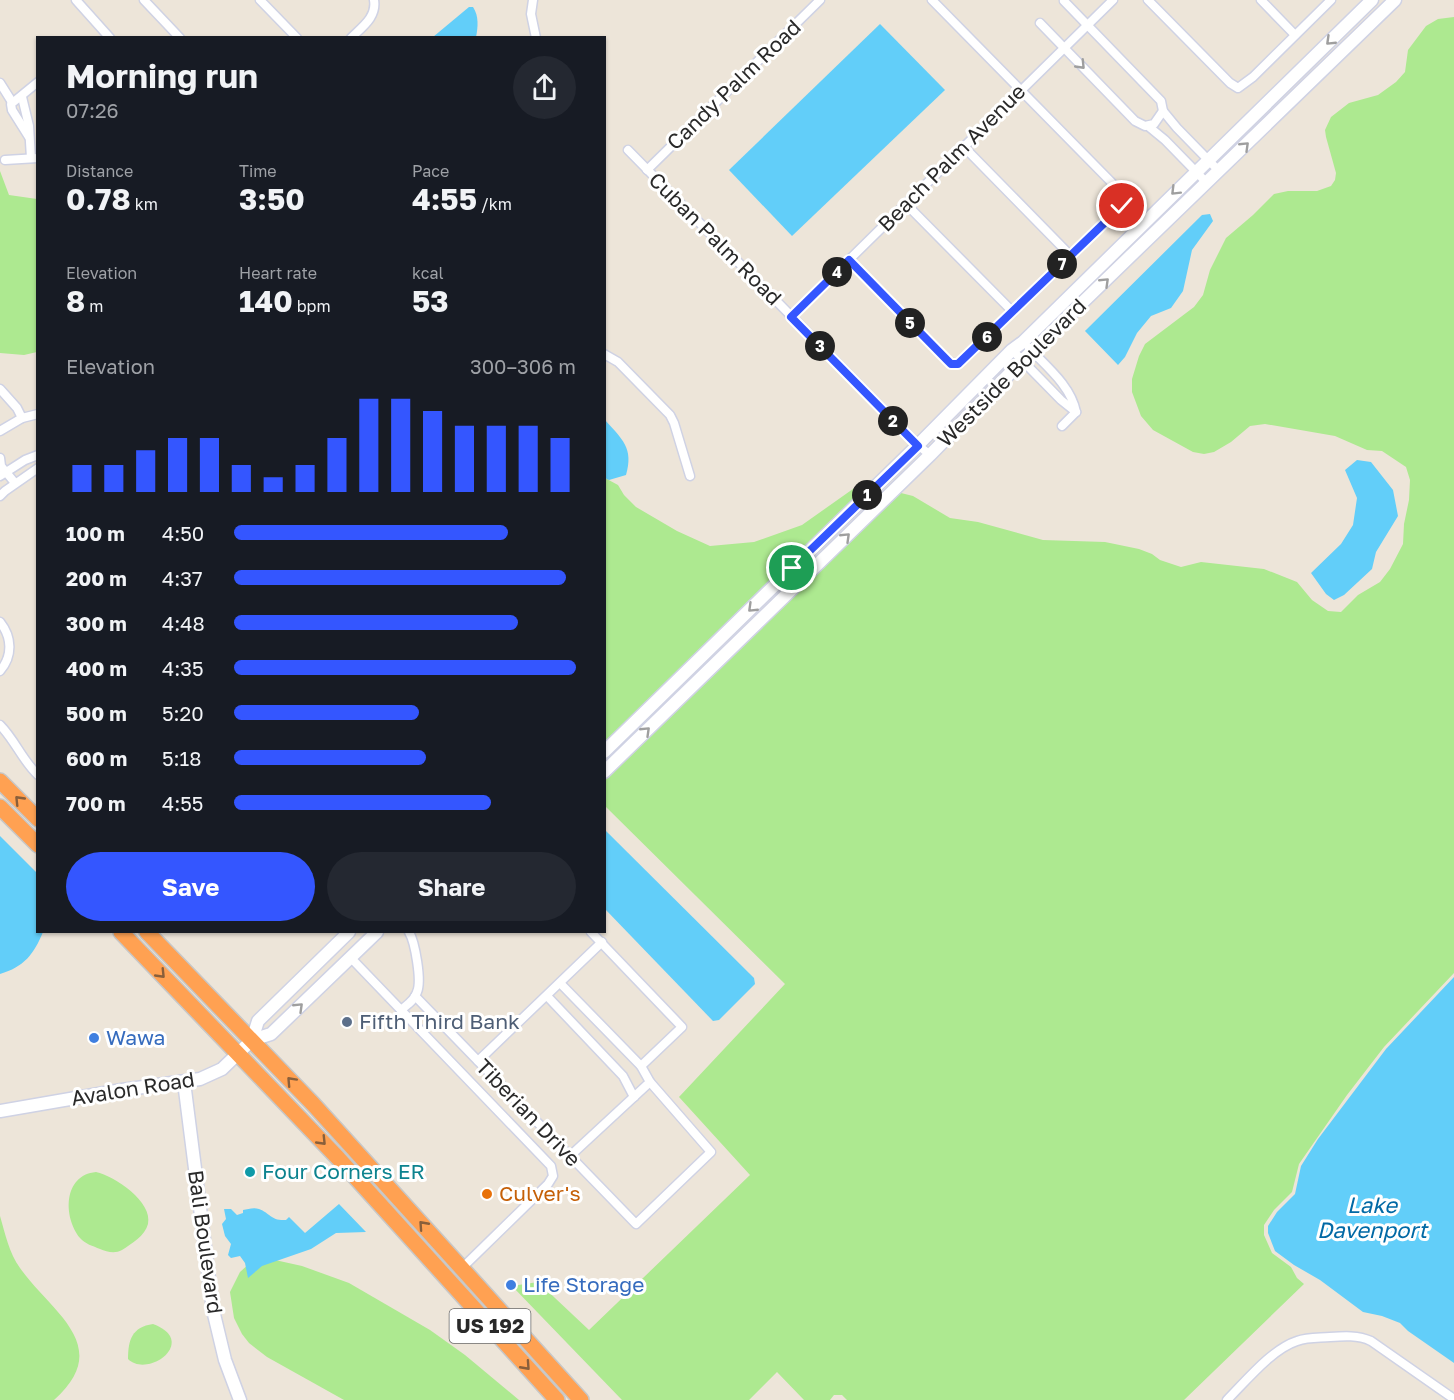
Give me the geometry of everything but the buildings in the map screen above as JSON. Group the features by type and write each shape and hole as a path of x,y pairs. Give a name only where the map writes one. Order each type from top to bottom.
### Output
{"highway":[{"path":"0,781 36,817"},
{"path":"0,807 36,843"},
{"path":"22,830 36,834"},
{"name":"US 192","path":"122,933 338,1158 557,1400"},
{"name":"US 192","path":"148,933 252,1040 581,1400"},
{"path":"430,1260 450,1267 462,1268"},
{"path":"451,1283 458,1280 484,1292"}],"street":[{"path":"76,0 109,36"},
{"path":"144,0 178,36"},
{"path":"260,0 295,36"},
{"path":"353,36 373,15 374,0"},
{"path":"533,0 531,14 536,36"},
{"name":"Candy Palm Road","path":"647,170 820,0"},
{"path":"849,260 951,364 958,364 1119,209 1124,200 1119,190 932,0"},
{"path":"1064,0 1159,98 1163,104 1163,111 1160,118 1148,126"},
{"name":"Beach Palm Avenue","path":"791,317 1113,0"},
{"path":"1148,0 1235,87 1244,85 1331,0"},
{"path":"1261,0 1295,35"},
{"name":"Westside Boulevard","path":"606,750 1372,0"},
{"name":"Westside Boulevard","path":"606,770 930,455 1023,360 1395,0"},
{"path":"1040,23 1135,121 1148,126 1165,140 1207,183"},
{"path":"0,83 12,102 12,110 29,137"},
{"path":"12,102 22,97 36,84"},
{"path":"4,160 34,158 22,97"},
{"path":"1163,111 1219,171"},
{"path":"1165,140 1177,128"},
{"path":"964,147 1071,256"},
{"name":"Cuban Palm Road","path":"628,150 918,446 930,455"},
{"path":"906,204 1013,312"},
{"path":"1023,342 1056,376 1071,396 1076,412"},
{"path":"1012,350 1076,412"},
{"path":"606,355 618,362 670,415 690,476"},
{"path":"1047,386 1056,376"},
{"path":"0,389 17,408 22,418"},
{"path":"1062,426 1076,412"},
{"path":"0,431 22,418 36,414"},
{"path":"15,483 2,468 36,456"},
{"path":"0,496 36,469"},
{"path":"0,622 8,634 10,646 7,662 0,671"},
{"path":"0,725 8,733 26,763 36,773"},
{"path":"252,1040 258,1021 348,933"},
{"path":"252,1040 271,1034 376,933"},
{"path":"401,1010 415,996 419,984 414,941 410,933"},
{"path":"592,933 682,1027 641,1066"},
{"path":"478,1061 602,942"},
{"path":"350,957 548,1162 553,1172 545,1188 462,1268"},
{"name":"Tiberian Drive","path":"415,996 636,1224 711,1152 650,1082 641,1066 560,982"},
{"path":"547,996 623,1076 634,1097"},
{"name":"Avalon Road","path":"0,1111 184,1082 212,1075 222,1069 252,1040"},
{"name":"Bali Boulevard","path":"184,1082 212,1303 223,1353 240,1400"},
{"path":"570,1156 650,1082"},
{"path":"1227,1400 1272,1356 1287,1345 1308,1338 1345,1336 1371,1341 1454,1399"}],"green space":[{"path":"1454,17 1454,973 1384,1047 1347,1095 1299,1164 1292,1192 1274,1210 1264,1225 1264,1235 1272,1253 1291,1267 1297,1278 1304,1284 1184,1400 847,1400 842,1395 834,1395 830,1400 804,1400 777,1372 749,1400 622,1400 512,1286 538,1282 589,1330 750,1175 679,1097 785,984 606,807 606,776 897,492 913,496 950,518 978,522 1043,540 1105,542 1139,549 1160,560 1181,567 1201,562 1264,569 1297,582 1312,600 1328,611 1341,612 1358,595 1380,582 1390,569 1403,544 1410,480 1406,467 1382,451 1367,450 1335,436 1265,424 1250,426 1231,442 1214,452 1204,454 1193,452 1153,430 1141,416 1132,392 1132,379 1145,344 1194,307 1203,295 1210,270 1226,238 1274,194 1288,191 1317,191 1331,186 1336,173 1325,130 1331,117 1349,103 1378,95 1396,82 1405,72 1408,50 1426,26 1438,19"},
{"path":"0,171 9,195 36,199 36,352 24,355 0,353"},
{"path":"606,479 618,485 636,507 677,531 710,546 754,542 802,525 860,484 871,483 606,746"},
{"path":"96,1172 104,1174 131,1191 145,1207 148,1216 148,1224 141,1236 119,1251 105,1251 84,1242 74,1229 71,1219 69,1198 72,1189 85,1175"},
{"path":"0,1216 16,1262 72,1330 78,1346 79,1363 71,1381 54,1400 0,1400"},
{"path":"275,1260 302,1266 349,1283 430,1330 465,1355 519,1400 344,1400 267,1357 249,1343 242,1334 234,1318 230,1292 240,1272 250,1263"},
{"path":"153,1324 166,1331 171,1339 171,1348 157,1361 137,1364 128,1359 130,1340 140,1328"}],"water":[{"path":"469,7 473,7 478,25 476,36 434,36"},
{"path":"880,24 945,90 792,236 729,170"},
{"path":"1210,214 1213,221 1192,250 1183,291 1171,308 1151,316 1137,333 1125,357 1118,365 1085,331 1202,215"},
{"path":"606,421 625,444 628,458 626,475 609,480 606,478"},
{"path":"1357,460 1371,462 1393,490 1398,516 1376,552 1372,569 1344,595 1334,600 1326,594 1311,573 1341,544 1353,525 1357,498 1345,470"},
{"path":"606,831 754,978 755,984 719,1020 713,1021 606,910"},
{"path":"0,836 36,872 36,933 43,933 27,959 16,968 0,974"},
{"name":"Lake Davenport","path":"1454,977 1454,1363 1400,1323 1363,1312 1320,1280 1294,1265 1275,1251 1268,1233 1268,1226 1277,1212 1295,1194 1301,1166 1318,1139 1386,1049"},
{"path":"339,1204 366,1232 336,1233 311,1249 262,1266 248,1278 245,1263 240,1256 231,1258 228,1255 231,1244 225,1236 222,1224 226,1219 224,1209 231,1209 237,1215 243,1213 243,1210 255,1208 277,1219 286,1220 289,1217 305,1233"}],"place":[{"name":"Fifth Third Bank","path":"347,1022"},
{"name":"Wawa","path":"94,1038"},
{"name":"Four Corners ER","path":"250,1172"},
{"name":"Culver's","path":"487,1194"},
{"name":"Life Storage","path":"511,1285"}],"route":[{"path":"792,568 918,446 791,317 849,260 951,364 958,364 1122,206"}]}
